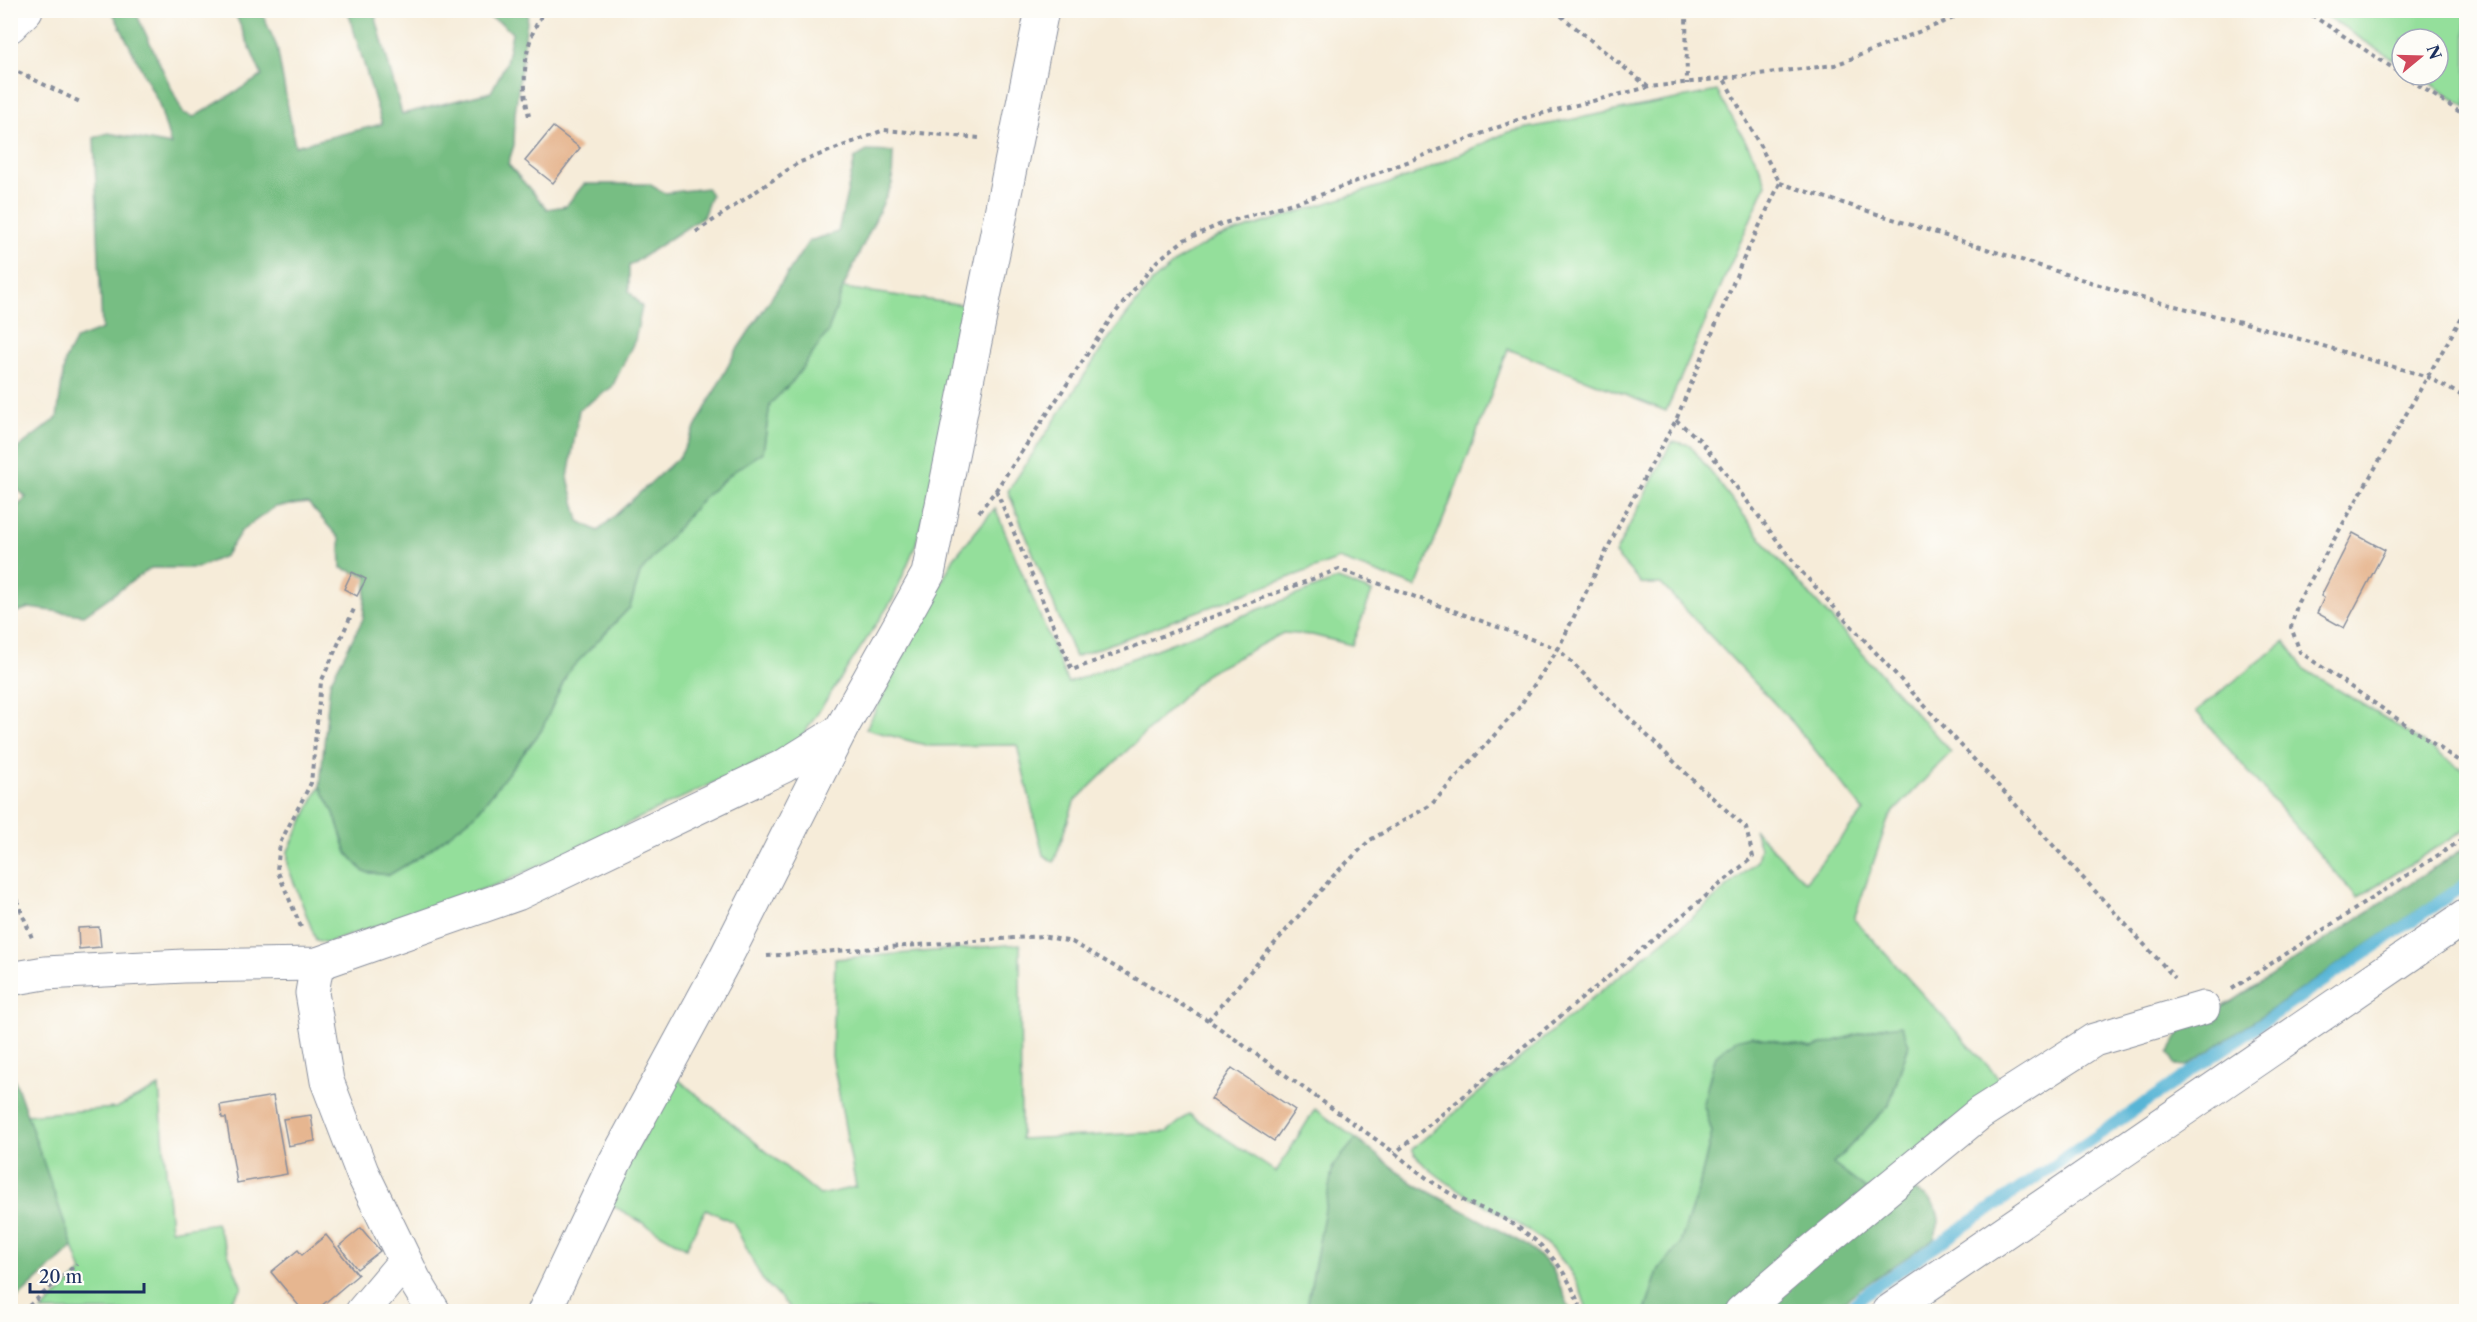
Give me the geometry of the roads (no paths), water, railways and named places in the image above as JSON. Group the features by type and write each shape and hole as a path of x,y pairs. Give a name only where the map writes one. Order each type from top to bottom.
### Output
{"street":[{"path":"10,27 27,10"},
{"path":"544,1311 615,1162 725,959 840,731 928,574 1042,10"},
{"path":"10,979 45,973 317,964 518,894 784,766 840,731"},
{"path":"1888,1311 2466,916"},
{"path":"317,964 312,993 327,1081 362,1172 405,1261 434,1311"},
{"path":"1741,1311 1980,1113 2094,1040 2203,1008"},
{"path":"362,1311 405,1261"}],"waterway":[{"path":"1844,1312 1868,1292 2466,884"}]}
